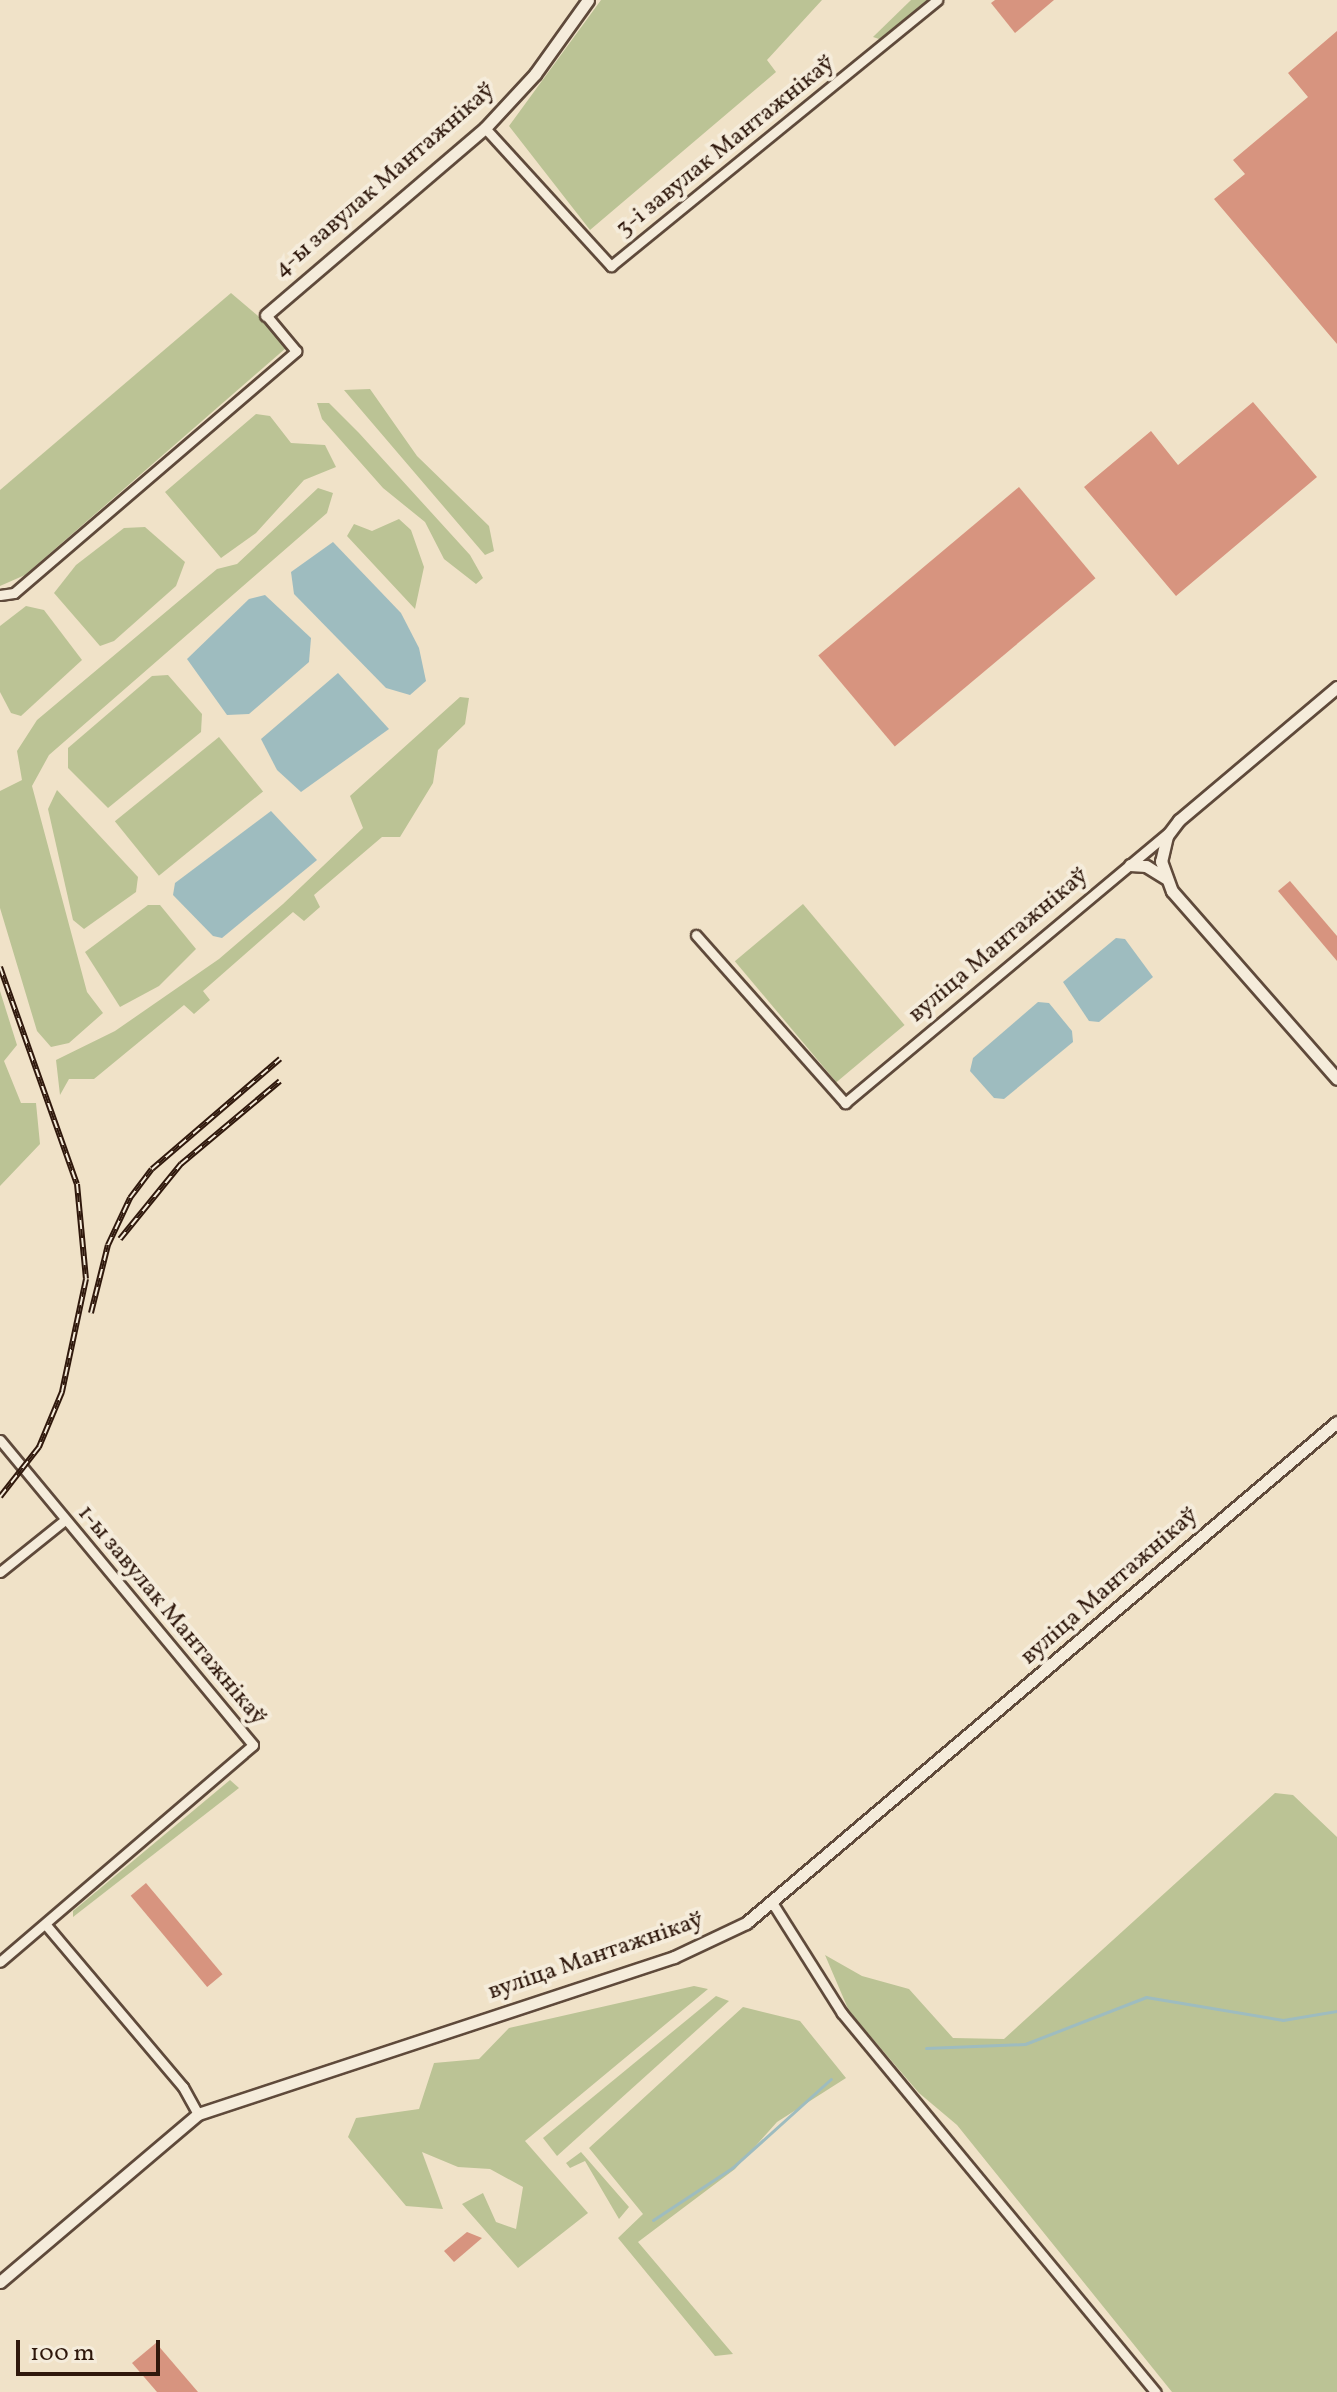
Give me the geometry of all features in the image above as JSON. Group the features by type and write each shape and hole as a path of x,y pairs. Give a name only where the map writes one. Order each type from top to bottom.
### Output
{"street":[{"name":"4-ы завулак Мантажнікаў","path":"266,315 485,128 535,74 588,0"},
{"name":"3-і завулак Мантажнікаў","path":"485,128 611,266 937,0"},
{"path":"0,595 14,593 296,351 266,315"},
{"name":"вуліца Мантажнікаў","path":"696,935 845,1103 1337,687"},
{"path":"1165,878 1161,856 1170,831"},
{"path":"1130,865 1146,866 1165,878 1337,1079"},
{"name":"вуліца Мантажнікаў","path":"0,2282 198,2114 674,1957 773,1904 1337,1422"},
{"name":"1-ы завулак Мантажнікаў","path":"0,1440 253,1745 0,1962"},
{"path":"0,1572 65,1520"},
{"path":"773,1904 842,2013 1155,2392"},
{"path":"46,1925 183,2087 198,2114"}],"green space":[{"path":"601,0 822,0 767,60 776,72 590,230 509,126"},
{"path":"911,0 929,0 882,40 873,37"},
{"path":"231,293 285,339 286,348 25,575 0,586 0,490"},
{"path":"370,389 417,456 489,526 494,551 485,555 344,390"},
{"path":"317,403 329,403 359,433 470,555 483,578 476,584 444,559 425,522 383,488 322,419"},
{"path":"256,414 270,416 291,443 325,445 336,467 304,480 256,533 221,558 165,492"},
{"path":"318,488 333,493 327,513 49,755 32,786 87,992 103,1013 69,1043 51,1047 37,1031 0,908 0,791 22,780 17,751 37,720 217,569 237,564"},
{"path":"399,519 411,530 424,567 415,609 347,536 354,524 372,531"},
{"path":"145,527 185,562 176,586 114,641 100,646 54,593 76,565 124,528"},
{"path":"26,606 44,610 82,660 21,716 11,713 0,692 0,626"},
{"path":"168,675 202,714 201,732 108,808 68,768 68,748 152,676"},
{"path":"460,697 469,698 465,724 438,750 433,783 400,837 382,837 314,895 320,907 304,921 293,912 203,991 210,1000 194,1014 184,1005 94,1079 69,1079 60,1095 56,1060 115,1031 219,959 283,904 363,828 350,796"},
{"path":"219,737 263,791 159,876 115,821"},
{"path":"57,790 138,877 136,892 84,929 73,920 48,809"},
{"path":"803,904 905,1025 836,1082 735,961"},
{"path":"148,905 160,905 196,949 159,986 120,1007 85,952"},
{"path":"0,991 17,1045 4,1061 21,1103 36,1103 40,1144 0,1186"},
{"path":"230,1780 239,1788 73,1917 73,1911"},
{"path":"1275,1793 1293,1795 1337,1837 1337,2392 1172,2392 957,2125 919,2093 849,2011 825,1955 862,1976 909,1989 953,2038 1004,2039"},
{"path":"694,1986 708,1989 525,2141 588,2213 518,2268 462,2204 483,2193 496,2222 516,2229 523,2187 490,2169 458,2167 422,2152 443,2209 406,2206 348,2137 356,2118 419,2109 434,2063 479,2059 509,2028"},
{"path":"716,1996 729,2001 557,2156 543,2138"},
{"path":"743,2007 800,2021 846,2078 777,2122 735,2169 638,2242 733,2354 715,2356 618,2238 643,2214 589,2148"},
{"path":"581,2152 629,2207 619,2219 585,2161 570,2168 566,2163"}],"water":[{"path":"333,542 401,613 419,648 426,681 410,695 386,688 294,594 291,572"},
{"path":"265,595 311,638 309,662 249,714 227,715 187,659 249,599"},
{"path":"338,673 389,729 301,792 277,770 261,739"},
{"path":"271,811 317,860 222,938 213,936 173,895 175,883"},
{"path":"1116,938 1125,939 1153,977 1099,1022 1089,1021 1063,982"},
{"path":"1038,1002 1049,1003 1072,1031 1073,1042 1004,1099 994,1098 970,1071 973,1058"}],"building":[{"path":"995,0 1054,0 1015,33 991,3"},
{"path":"1337,31 1337,344 1214,199 1245,174 1233,160 1308,97 1288,73"},
{"path":"1253,402 1317,477 1176,596 1084,487 1151,431 1178,465"},
{"path":"1019,487 1095,578 895,747 818,655"},
{"path":"1290,881 1337,936 1337,961 1278,891"},
{"path":"146,1883 222,1974 207,1987 131,1896"},
{"path":"467,2232 482,2238 454,2262 444,2251"},
{"path":"156,2343 198,2392 157,2392 132,2363"}],"waterway":[{"path":"926,2048 1025,2044 1146,1997 1283,2020 1337,2011"},
{"path":"653,2220 732,2168 831,2079"}],"railway":[{"path":"0,967 77,1184 86,1279 62,1392 39,1447 0,1497"},
{"path":"91,1313 108,1245 130,1198 152,1169 280,1059"},
{"path":"120,1239 181,1164 280,1081"}]}
